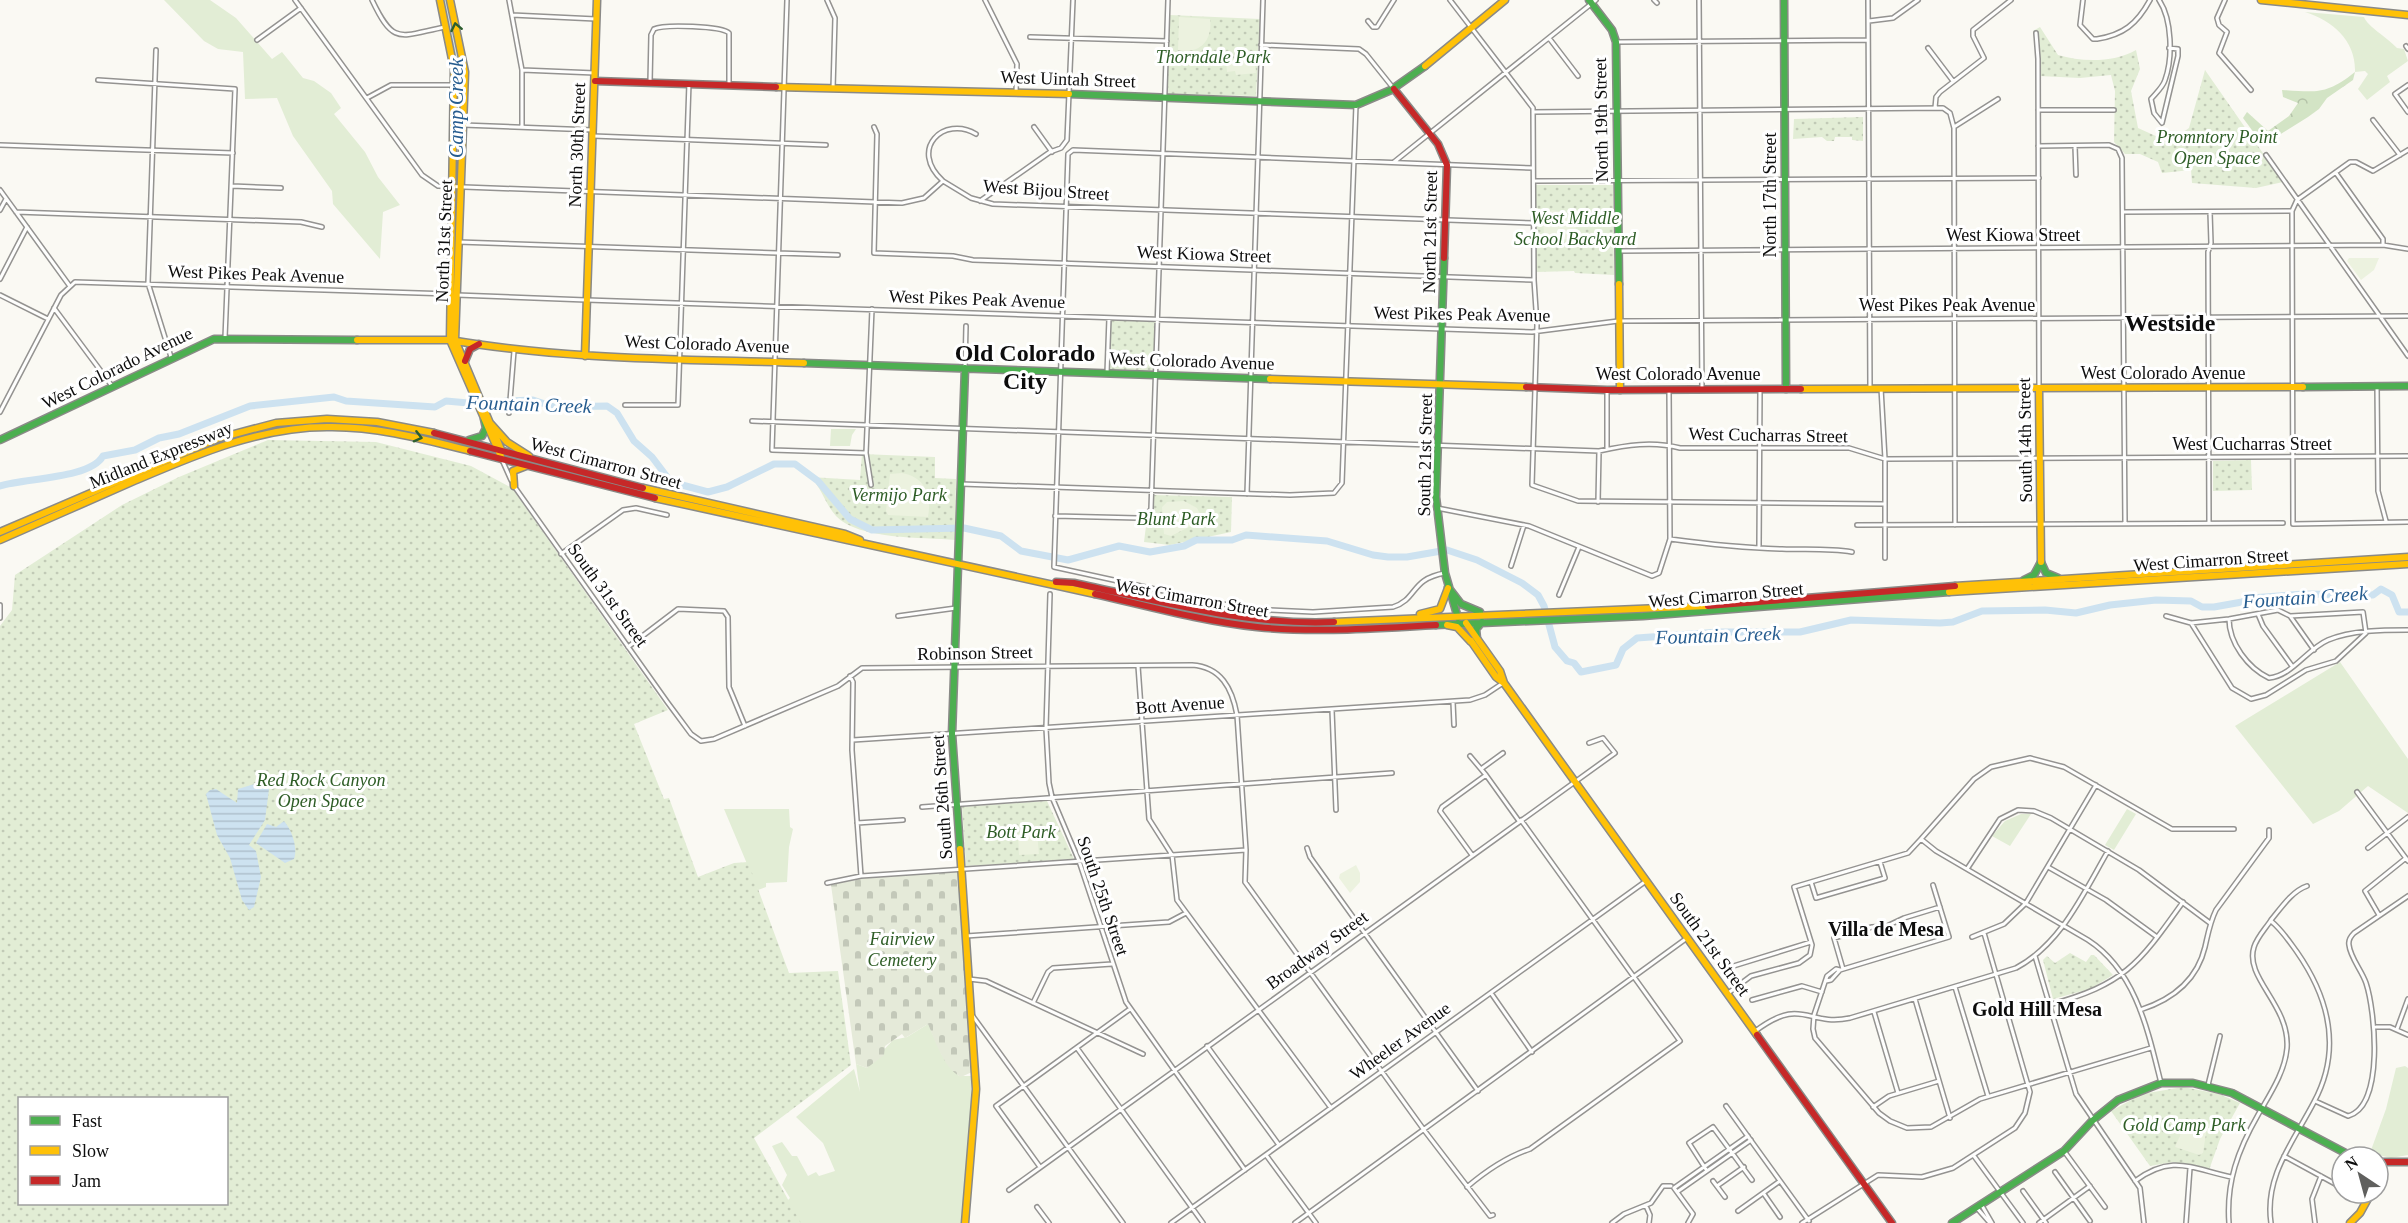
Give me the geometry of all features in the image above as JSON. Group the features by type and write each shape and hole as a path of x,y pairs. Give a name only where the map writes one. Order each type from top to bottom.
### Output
{"main road":[{"name":"North 31st Street","path":"440,0 453,58 451,186 456,242"},
{"name":"North 31st Street","path":"450,0 464,64 464,125 456,242 455,295"},
{"name":"North 30th Street","path":"585,356 597,0"},
{"name":"West Uintah Street","path":"595,81 1016,92 1356,105 1371,102 1394,89 1505,0"},
{"name":"North 17th Street","path":"1784,0 1786,389"},
{"path":"2261,0 2408,15"},
{"name":"North 19th Street","path":"1592,1 1612,30 1616,42 1620,390"},
{"name":"North 21st Street","path":"1394,89 1441,150 1447,165 1443,328"},
{"name":"South 31st Street","path":"455,295 452,340 477,397"},
{"name":"South 21st Street","path":"1443,328 1437,508 1444,569 1460,620 1500,671 1504,682 1574,781 1892,1223"},
{"name":"West Colorado Avenue","path":"0,440 202,342 225,338 452,340 514,351 585,356 1607,390 2408,386"},
{"name":"South 31st Street","path":"452,340 464,362 500,454"},
{"path":"464,362 470,349 479,344"},
{"name":"South 26th Street","path":"965,368 952,734 976,1089 965,1223"},
{"name":"South 14th Street","path":"2039,389 2041,562"},
{"path":"438,435 472,441 483,434 486,428 485,417"},
{"path":"485,417 511,445 541,462"},
{"name":"Midland Expressway","path":"0,532 219,438 276,423 340,423"},
{"name":"West Cimarron Street","path":"340,423 389,424 438,435 531,466 756,522 844,541 863,542 1051,582 1074,583 1262,621 1310,623 1406,618 1489,621 2080,578 2408,557"},
{"name":"West Cimarron Street","path":"340,423 541,462 675,497 845,534 863,542"},
{"name":"Midland Expressway","path":"0,540 226,443 284,429 340,423"},
{"path":"514,486 513,471 520,467 531,466"},
{"path":"2000,584 2031,578 2041,562 2050,576 2080,578"},
{"name":"West Cimarron Street","path":"1557,616 1643,616 1931,593 2408,564"},
{"name":"West Cimarron Street","path":"1051,582 1067,589 1108,598 1257,627 1321,630 1419,624 1499,614 1534,617"},
{"path":"1448,587 1458,603 1467,609 1499,614"},
{"path":"1406,618 1440,609 1448,587"},
{"path":"1419,624 1457,627 1474,640 1477,625 1489,621"},
{"path":"1952,1223 2064,1151 2092,1121 2130,1093 2162,1083 2208,1085 2232,1093 2330,1145"},
{"path":"2390,1162 2408,1162"},
{"path":"2350,1223 2364,1205"}],"street":[{"path":"295,0 426,180 438,186 875,202 917,201 931,194 943,181 929,165 931,143 947,130 969,130 976,134"},
{"path":"372,0 385,26 396,34 405,35 446,27"},
{"path":"509,0 522,70 522,127"},
{"path":"787,0 772,450 866,453"},
{"path":"827,0 835,13 833,89"},
{"path":"985,0 1017,64 1016,92"},
{"path":"980,201 1060,148 1067,140 1073,0"},
{"path":"1055,516 1138,518 1150,513 1168,0"},
{"path":"1247,494 1263,0"},
{"path":"1368,21 1373,27 1377,27 1394,0"},
{"path":"1450,0 1532,105 1534,280 1537,331 1532,485 1570,499 1598,502 1885,504"},
{"path":"1699,0 1702,390"},
{"path":"1868,0 1870,388"},
{"path":"1868,21 1893,18 1918,0"},
{"path":"1935,109 1937,95 1984,58 1972,33 2011,0"},
{"path":"2083,0 2080,25 2093,39 2109,38 2127,30 2143,14 2148,1"},
{"path":"2159,0 2166,10 2169,48 2164,83 2151,99 2154,113 2162,123 2178,56 2178,49 2169,48"},
{"path":"2225,0 2217,18 2219,25 2227,32 2220,53 2251,90"},
{"path":"1394,162 1592,1"},
{"path":"257,40 301,8"},
{"path":"512,15 597,19"},
{"path":"650,82 651,35 654,29 691,27 724,29 729,33 729,85"},
{"name":"South 14th Street","path":"2036,33 2039,389"},
{"path":"1030,37 1167,41"},
{"path":"1549,38 1578,76"},
{"path":"1616,42 1868,40"},
{"name":"North 21st Street","path":"1261,45 1354,48 1366,54 1394,89"},
{"path":"1928,48 1953,81"},
{"path":"156,50 148,283 171,357"},
{"path":"522,70 595,73"},
{"path":"98,80 235,89 225,338"},
{"path":"625,405 678,405 689,83"},
{"path":"367,98 391,85 454,85"},
{"path":"2408,85 2395,94 2408,112"},
{"path":"1954,128 1998,99"},
{"path":"961,484 1247,494 1311,495 1340,490 1356,105"},
{"path":"1533,112 1943,108 1950,113 1954,128 1955,525"},
{"path":"2037,110 2114,110"},
{"path":"2373,120 2400,155"},
{"path":"464,125 826,145"},
{"path":"874,127 877,135 875,202"},
{"path":"1034,127 1052,152"},
{"path":"0,145 232,153"},
{"path":"2038,146 2105,145 2118,149 2123,162 2125,524"},
{"path":"2075,146 2076,175"},
{"path":"2408,150 2375,170 2368,171 2352,161 2297,200 2292,211 2293,524 2408,522"},
{"path":"1444,569 1424,578 1404,601 1393,607 1297,612 1230,607 1054,567 1065,207 1070,151 1533,168"},
{"path":"2266,155 2408,356"},
{"path":"2336,173 2383,239 2384,245"},
{"path":"1533,182 2039,178"},
{"name":"West Bijou Street","path":"943,181 980,201 1065,207 1534,223"},
{"path":"232,186 281,188"},
{"path":"0,190 69,285 54,308 0,411"},
{"path":"0,210 6,199"},
{"name":"West Kiowa Street","path":"875,202 874,253 1534,280"},
{"path":"2123,212 2292,211"},
{"path":"16,212 301,222 322,227"},
{"path":"2209,523 2210,212"},
{"path":"0,279 27,227"},
{"path":"456,242 838,255"},
{"name":"West Kiowa Street","path":"1617,251 2384,245 2408,249"},
{"name":"West Pikes Peak Avenue","path":"69,285 82,282 148,283 586,301 682,302 1537,331 1618,321 2408,316"},
{"path":"0,295 48,319"},
{"path":"54,308 112,386"},
{"path":"871,485 866,453 872,309"},
{"path":"1107,374 1109,318"},
{"path":"965,368 966,326"},
{"path":"509,413 514,351"},
{"path":"2377,386 2378,491 2386,522"},
{"path":"1881,388 1886,459 1885,558"},
{"path":"1759,546 1760,389"},
{"path":"1607,390 1607,449"},
{"path":"1437,508 1524,525 1652,576 1659,573 1670,538 1669,390"},
{"name":"West Cucharras Street","path":"752,421 1599,451 1626,444 1680,448 1849,448 1886,459 2408,456"},
{"path":"1598,502 1599,451"},
{"name":"South 31st Street","path":"500,454 514,486 561,554 691,734 701,741"},
{"path":"561,554 624,510 636,508 668,515"},
{"path":"1857,525 2283,523"},
{"path":"1511,566 1524,525"},
{"path":"1670,538 1717,545 1781,549 1832,548 1852,552"},
{"path":"1559,595 1579,546"},
{"name":"South 25th Street","path":"1050,594 1046,728 1052,797 1079,861 1130,1009 1245,1170"},
{"path":"0,605 0,618"},
{"path":"898,616 956,608"},
{"path":"628,647 678,609 724,611 728,617 729,687 745,726"},
{"path":"2166,616 2192,623 2229,620 2278,610 2290,616 2314,650"},
{"path":"2290,616 2363,612 2366,633"},
{"path":"2258,614 2263,626 2292,666"},
{"path":"2229,620 2230,635 2255,671 2272,678 2326,640 2366,633 2408,630"},
{"path":"2192,623 2232,688 2251,699 2266,694 2306,670 2336,661 2366,633"},
{"name":"Robinson Street","path":"701,741 714,739 838,686 862,668 1192,665 1211,668 1229,688 1237,715 1246,850 1245,882 1310,972"},
{"path":"1138,666 1150,824 1172,855 1176,895 1186,913 1331,1108"},
{"path":"850,676 853,682 853,740 861,876"},
{"name":"Bott Avenue","path":"853,740 1453,702 1478,698 1504,682"},
{"path":"1453,702 1454,725"},
{"path":"1332,710 1336,810"},
{"name":"Broadway Street","path":"1009,1190 1615,753 1603,738 1589,743"},
{"path":"1481,770 1503,753"},
{"path":"1467,1187 1518,1154 1530,1149 1680,1041 1470,756"},
{"path":"1727,994 1751,976 1806,960 1812,951 1794,887 1908,853 1974,778 2001,764 2030,758 2049,761 2172,829 2235,829"},
{"path":"922,807 1392,773"},
{"path":"1472,855 1440,809 1486,775"},
{"path":"1972,937 2010,920 2026,903 2096,785"},
{"path":"2357,792 2407,860 2393,868 2365,891 2379,915"},
{"path":"1967,869 1997,821 2018,810 2034,811 2108,851 2210,923"},
{"path":"2368,848 2388,835 2408,817"},
{"path":"857,823 903,820"},
{"path":"2140,1010 2172,996 2191,977 2205,948 2210,923 2225,896 2269,838 2269,830"},
{"path":"1921,839 1936,851 2098,947 2123,975 2140,1010 2162,1083"},
{"path":"1307,848 1310,857 1478,1091"},
{"path":"827,883 861,876 1246,850"},
{"path":"1754,1032 1786,1014 1814,1015 1843,1020 1874,1012 1997,975 2035,956 2063,926 2108,851"},
{"path":"1811,882 1816,898 1885,878 1880,862"},
{"path":"2048,867 2122,910 2157,937"},
{"name":"Wheeler Avenue","path":"1171,1223 1646,881"},
{"path":"1934,885 1949,937 1841,970 1836,969 1827,976 1814,1015 1813,1029 1820,1046 1873,1107 1890,1121 1907,1128 1931,1127 1950,1118 1967,1105 1988,1096 2151,1048"},
{"path":"2229,1223 2230,1177 2238,1153 2280,1075 2287,1048 2280,1011 2258,977 2252,962 2256,941 2300,888 2307,886"},
{"path":"2314,1101 2340,1114 2352,1115 2358,1110 2369,1088 2375,1050 2375,1028 2366,983 2350,950 2349,941 2354,933 2408,896"},
{"path":"2049,1005 2095,992 2123,975 2157,937 2183,902"},
{"path":"1841,970 1834,938 1872,927 1887,926 1940,907"},
{"path":"966,936 1169,922 1186,913"},
{"path":"2271,921 2311,972 2325,1005 2330,1032 2330,1052 2324,1080 2272,1183 2271,1223"},
{"path":"1802,1223 1808,1222 1863,1182 1883,1174 1914,1177 1944,1173 2009,1134 2020,1123 2028,1105 2028,1084 1984,933"},
{"path":"1295,1223 1687,938"},
{"path":"2342,939 2349,941"},
{"path":"1727,968 1811,942"},
{"path":"2035,956 2079,1102 2142,1194 2144,1223"},
{"path":"1033,1003 1051,970 1113,963"},
{"path":"1310,972 1424,1130 1492,1216"},
{"path":"969,979 986,981 1143,1054"},
{"path":"1752,1000 1802,986 1822,992"},
{"path":"1955,987 1988,1096"},
{"path":"1491,993 1532,1052"},
{"path":"1914,999 1950,1118"},
{"path":"2397,1029 2408,999"},
{"path":"1040,1167 996,1106 1130,1009"},
{"path":"1874,1012 1898,1093"},
{"path":"971,1014 1123,1223"},
{"path":"2375,1028 2397,1029 2408,1035"},
{"path":"2208,1085 2220,1036"},
{"path":"1208,1046 1279,1145"},
{"path":"1077,1048 1203,1223"},
{"path":"1873,1107 1881,1099 1939,1081"},
{"path":"1726,1106 1808,1222"},
{"path":"2352,1115 2354,1121"},
{"path":"1707,1171 1689,1147 1690,1141 1713,1127 1752,1180"},
{"path":"1674,1189 1748,1136"},
{"path":"1674,1189 1707,1171 1751,1140"},
{"path":"2064,1151 2105,1207"},
{"path":"1266,1155 1316,1223"},
{"path":"1974,1156 2023,1223"},
{"path":"2284,1156 2330,1181"},
{"path":"2135,1181 2162,1165 2190,1168 2230,1177"},
{"path":"1717,1186 1744,1167"},
{"path":"2186,1223 2190,1168"},
{"path":"2055,1172 2090,1221"},
{"path":"2315,1223 2312,1199 2320,1176"},
{"path":"1713,1181 1725,1197"},
{"path":"1738,1211 1780,1181"},
{"path":"1612,1223 1624,1214 1646,1206 1663,1185 1674,1189 1693,1214 1688,1223"},
{"path":"2039,1223 2045,1221 2090,1186"},
{"path":"2023,1191 2045,1221"},
{"path":"1764,1193 1780,1217"},
{"path":"1646,1206 1650,1215 1648,1223"},
{"path":"1979,1206 1991,1223"},
{"path":"1036,1207 1049,1223"}],"green space":[{"path":"164,0 210,0 236,18 272,59 282,52 303,78 314,81 331,93 341,108 334,114 365,152 378,177 400,205 383,212 380,259 333,204 332,191 293,136 277,98 245,99 243,52 218,49 204,41"},
{"path":"2305,12 2364,17 2369,25 2397,48 2404,49 2408,61 2387,76 2390,82 2367,100 2358,89 2368,74 2365,71 2355,72 2352,51 2347,42 2325,21"},
{"name":"Thorndale Park","path":"1170,15 1260,19 1256,96 1167,94"},
{"path":"1179,17 1210,19 1207,39 1199,48 1178,50"},
{"name":"Promntory Point Open Space","path":"2040,27 2058,55 2097,60 2118,57 2136,50 2140,69 2131,91 2138,128 2169,142 2189,128 2205,70 2283,182 2256,188 2192,183 2191,170 2162,173 2158,162 2140,154 2125,154 2114,142 2115,91 2111,75 2080,78 2039,76 2033,31"},
{"path":"1253,52 1256,73 1236,75 1235,71 1227,72 1226,60 1234,59 1234,55"},
{"path":"2355,72 2353,80 2327,98 2319,109 2263,145 2243,118 2247,112 2268,131 2289,116 2298,103 2283,97 2282,90 2321,90 2336,85"},
{"path":"1863,117 1863,141 1852,140 1852,137 1835,137 1834,141 1827,141 1822,137 1793,139 1794,119"},
{"name":"West Middle School Backyard","path":"1536,185 1613,185 1614,275 1575,273 1574,271 1536,272"},
{"path":"1553,210 1562,213 1572,221 1577,233 1574,239 1544,239 1543,213"},
{"path":"2349,258 2379,258 2374,270 2361,280 2347,261"},
{"path":"1109,318 1157,319 1154,376 1107,373"},
{"path":"831,429 856,429 850,446 830,446"},
{"name":"Red Rock Canyon Open Space","path":"268,440 376,442 471,466 512,488 668,710 634,724 664,799 669,798 698,877 734,863 748,862 789,973 838,971 851,1065 754,1138 801,1223 0,1223 0,626 12,610 15,575 122,505 179,477"},
{"name":"Vermijo Park","path":"862,454 935,457 935,478 956,479 955,540 875,533 846,524 836,516 810,477 860,480"},
{"path":"2251,460 2252,490 2213,491 2213,461"},
{"path":"902,473 916,478 925,488 929,501 928,517 888,515 886,511 890,474"},
{"name":"Blunt Park","path":"1154,495 1232,497 1231,532 1170,545 1144,542 1147,518 1153,513"},
{"path":"1184,501 1197,508 1203,520 1171,536 1164,534 1162,507 1167,502"},
{"path":"2340,662 2408,759 2408,813 2368,786 2339,811 2313,824 2235,726"},
{"name":"Bott Park","path":"1047,801 1074,859 966,866 962,807"},
{"path":"724,809 789,809 790,827 793,829 789,847 787,882 766,883 766,887 758,890"},
{"path":"2127,809 2136,814 2114,850 2105,845"},
{"path":"2021,814 2031,814 2010,846 1992,836 2005,821"},
{"path":"1037,833 1039,854 1019,855 1018,834"},
{"path":"1356,865 1360,873 1360,882 1350,893 1339,878 1340,874"},
{"name":"Fairview Cemetery","path":"959,872 972,1072 961,1077 950,1068 928,1024 905,1038 902,1034 885,1046 884,1055 867,1068 856,1064 831,885 865,878"},
{"path":"2070,953 2086,962 2091,955 2094,955 2113,975 2090,989 2053,999 2043,960 2047,956 2055,963"},
{"path":"928,1024 942,1055 959,1076 971,1076 972,1106 961,1223 796,1223 785,1203 790,1198 782,1185 787,1175 772,1146 782,1142 792,1156 797,1156 808,1176 816,1172 819,1176 835,1171 823,1143 796,1117 854,1069 860,1092 856,1064 867,1068 893,1040 907,1037"},
{"path":"2405,1066 2408,1068 2408,1155 2391,1158 2390,1145 2373,1145 2386,1109 2396,1068"},
{"name":"Gold Camp Park","path":"2183,1087 2219,1094 2240,1103 2220,1139 2209,1170 2173,1162 2150,1166 2111,1111 2142,1094"},
{"path":"2194,1127 2207,1127 2203,1153 2199,1155 2175,1147 2181,1133"}],"water":[{"path":"261,782 269,789 265,820 249,845 256,851 261,877 254,907 249,910 242,900 230,858 217,835 206,794 216,789 237,803 238,789"},
{"path":"284,821 292,834 295,845 294,859 285,863 256,843 267,824 276,827"}],"waterway":[{"name":"Camp Creek","path":"445,0 459,71 455,182"},
{"name":"Fountain Creek","path":"0,486 56,477 85,469 96,464 103,456 135,450 159,438 179,434 250,406 334,397 346,401 435,407 446,401 502,406 506,401 533,400 554,407 607,406 617,413 634,441 652,457 671,482 708,492 727,487 774,464 795,464 818,481 850,519 872,530 964,528 1001,536 1021,551 1068,560 1119,546 1150,552 1184,546 1196,540 1232,540 1246,535 1327,541 1373,555 1388,557 1407,557 1447,550 1477,560 1522,583 1538,595 1544,606 1555,647 1581,672 1616,665 1623,649 1637,638 1719,632 1800,632 1851,620 1940,623 1953,622 1982,611 2045,610 2076,613 2110,605 2156,600 2191,601 2202,607 2214,607 2251,598 2304,594 2373,595 2381,589 2392,595 2399,612 2408,612"}],"traffic: fast":[{"path":"1589,0 1612,30 1616,42 1619,284"},
{"path":"1784,0 1786,389"},
{"path":"1069,94 1356,105 1391,90 1425,66"},
{"path":"1444,258 1436,497 1445,573 1458,618"},
{"path":"0,440 214,339 357,340"},
{"path":"804,363 1270,379"},
{"path":"960,849 952,734 965,368"},
{"path":"2303,387 2408,386"},
{"path":"469,440 482,436 486,428 484,419"},
{"path":"2041,562 2046,573 2058,578"},
{"path":"2024,580 2034,575 2041,562"},
{"path":"1448,587 1461,604 1480,612"},
{"path":"1436,625 1643,616 1949,592"},
{"path":"1477,639 1476,629 1482,622"},
{"path":"1952,1223 2064,1151 2092,1121 2118,1100 2161,1083 2193,1083 2232,1093 2330,1145"}],"traffic: slow":[{"path":"440,0 454,69 450,340 502,459"},
{"path":"450,0 465,72 455,340 502,452"},
{"path":"585,356 597,0"},
{"path":"1425,66 1505,0"},
{"path":"2261,0 2408,15"},
{"path":"776,87 1069,94"},
{"path":"1619,284 1620,390"},
{"path":"357,340 450,340"},
{"path":"450,340 494,347 582,355 804,363"},
{"path":"1270,379 1526,387"},
{"path":"1801,389 2303,387"},
{"path":"2039,389 2041,562"},
{"path":"0,532 219,438 276,423 327,419 377,422 434,433"},
{"path":"490,423 507,442 529,456"},
{"path":"0,540 204,452 277,432 302,428 345,427 399,434 470,451"},
{"path":"514,486 513,471 526,466"},
{"path":"643,488 845,534 860,540"},
{"path":"655,498 1095,594"},
{"path":"1955,586 2408,557"},
{"path":"1949,592 2408,564"},
{"path":"1420,614 1440,609 1448,588"},
{"path":"1334,622 1708,606"},
{"path":"1466,623 1500,671 1504,683 1757,1035"},
{"path":"1447,625 1457,627 1471,642"},
{"path":"1471,641 1496,677 1504,683"},
{"path":"960,849 976,1089 965,1223"},
{"path":"2350,1223 2364,1205"}],"traffic: jam":[{"path":"595,81 776,87"},
{"path":"1394,89 1438,144 1447,165 1444,258"},
{"path":"465,361 470,349 479,344"},
{"path":"1526,387 1607,390 1801,389"},
{"path":"434,433 643,488"},
{"path":"470,451 655,498"},
{"path":"1056,582 1074,583 1236,616 1268,620 1334,622"},
{"path":"1708,606 1955,586"},
{"path":"1095,594 1196,617 1257,627 1324,630 1436,625"},
{"path":"1757,1035 1892,1223"},
{"path":"2390,1162 2408,1162"}],"district":[{"name":"Westside","path":"2170,323"},
{"name":"Old Colorado City","path":"1025,367"},
{"name":"Villa de Mesa","path":"1886,929"},
{"name":"Gold Hill Mesa","path":"2037,1009"}]}
